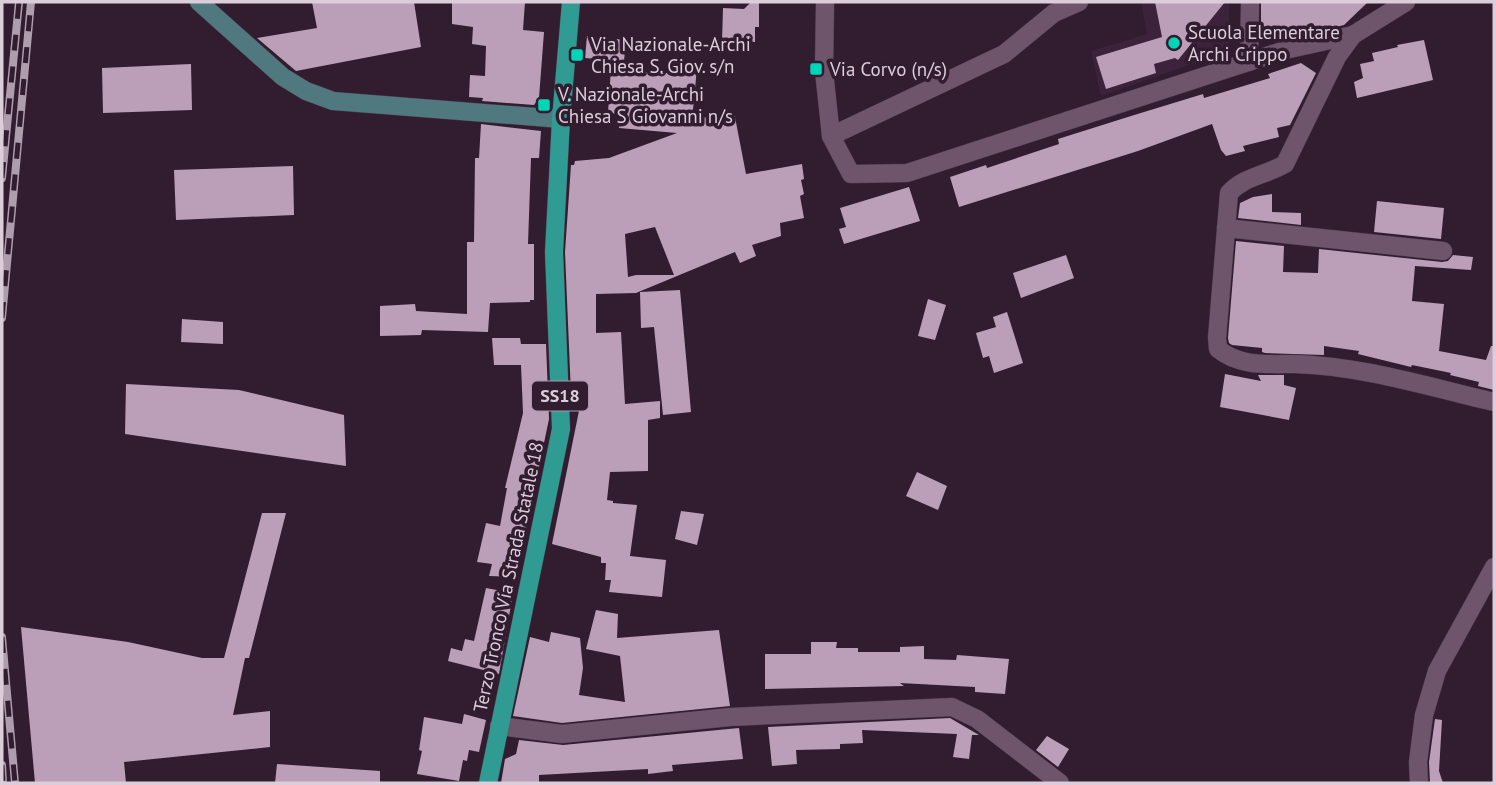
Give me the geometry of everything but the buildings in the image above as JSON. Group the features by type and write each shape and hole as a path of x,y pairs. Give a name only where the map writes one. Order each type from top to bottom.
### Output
{"main road":[{"name":"Terzo Tronco Via Strada Statale 18","path":"488,783 561,429 554,252 571,2"}],"street":[{"path":"199,2 283,77 306,91 333,101 561,119"},
{"path":"825,2 824,71 831,136 851,174 907,173 1250,62 1353,35 1406,2"},
{"path":"831,136 1004,54 1054,13 1079,2"},
{"path":"1250,2 1250,62"},
{"path":"1353,35 1337,57 1285,164 1240,182 1229,193 1218,349 1230,358 1244,362 1322,365 1363,371 1494,402"},
{"path":"1329,40 1337,57"},
{"path":"1226,228 1443,251"},
{"path":"1419,783 1418,762 1424,715 1437,671 1494,567"},
{"path":"499,726 562,734 730,717 952,707 977,719 1060,783"}],"shaded area":[{"name":"Scuola Elementare Archi Crippo","path":"1141,2 1229,2 1229,51 1101,96 1091,51 1147,34"}],"railway":[{"path":"2,178 19,2"},
{"path":"2,318 31,2"},
{"path":"2,637 15,783"},
{"path":"2,765 3,783"}],"place":[{"name":"Scuola Elementare Archi Crippo","path":"1174,43"},
{"name":"Via Nazionale-Archi Chiesa S. Giov. s/n","path":"577,55"},
{"name":"Via Corvo (n/s)","path":"816,69"},
{"name":"V. Nazionale-Archi Chiesa S Giovanni n/s","path":"544,105"}]}
